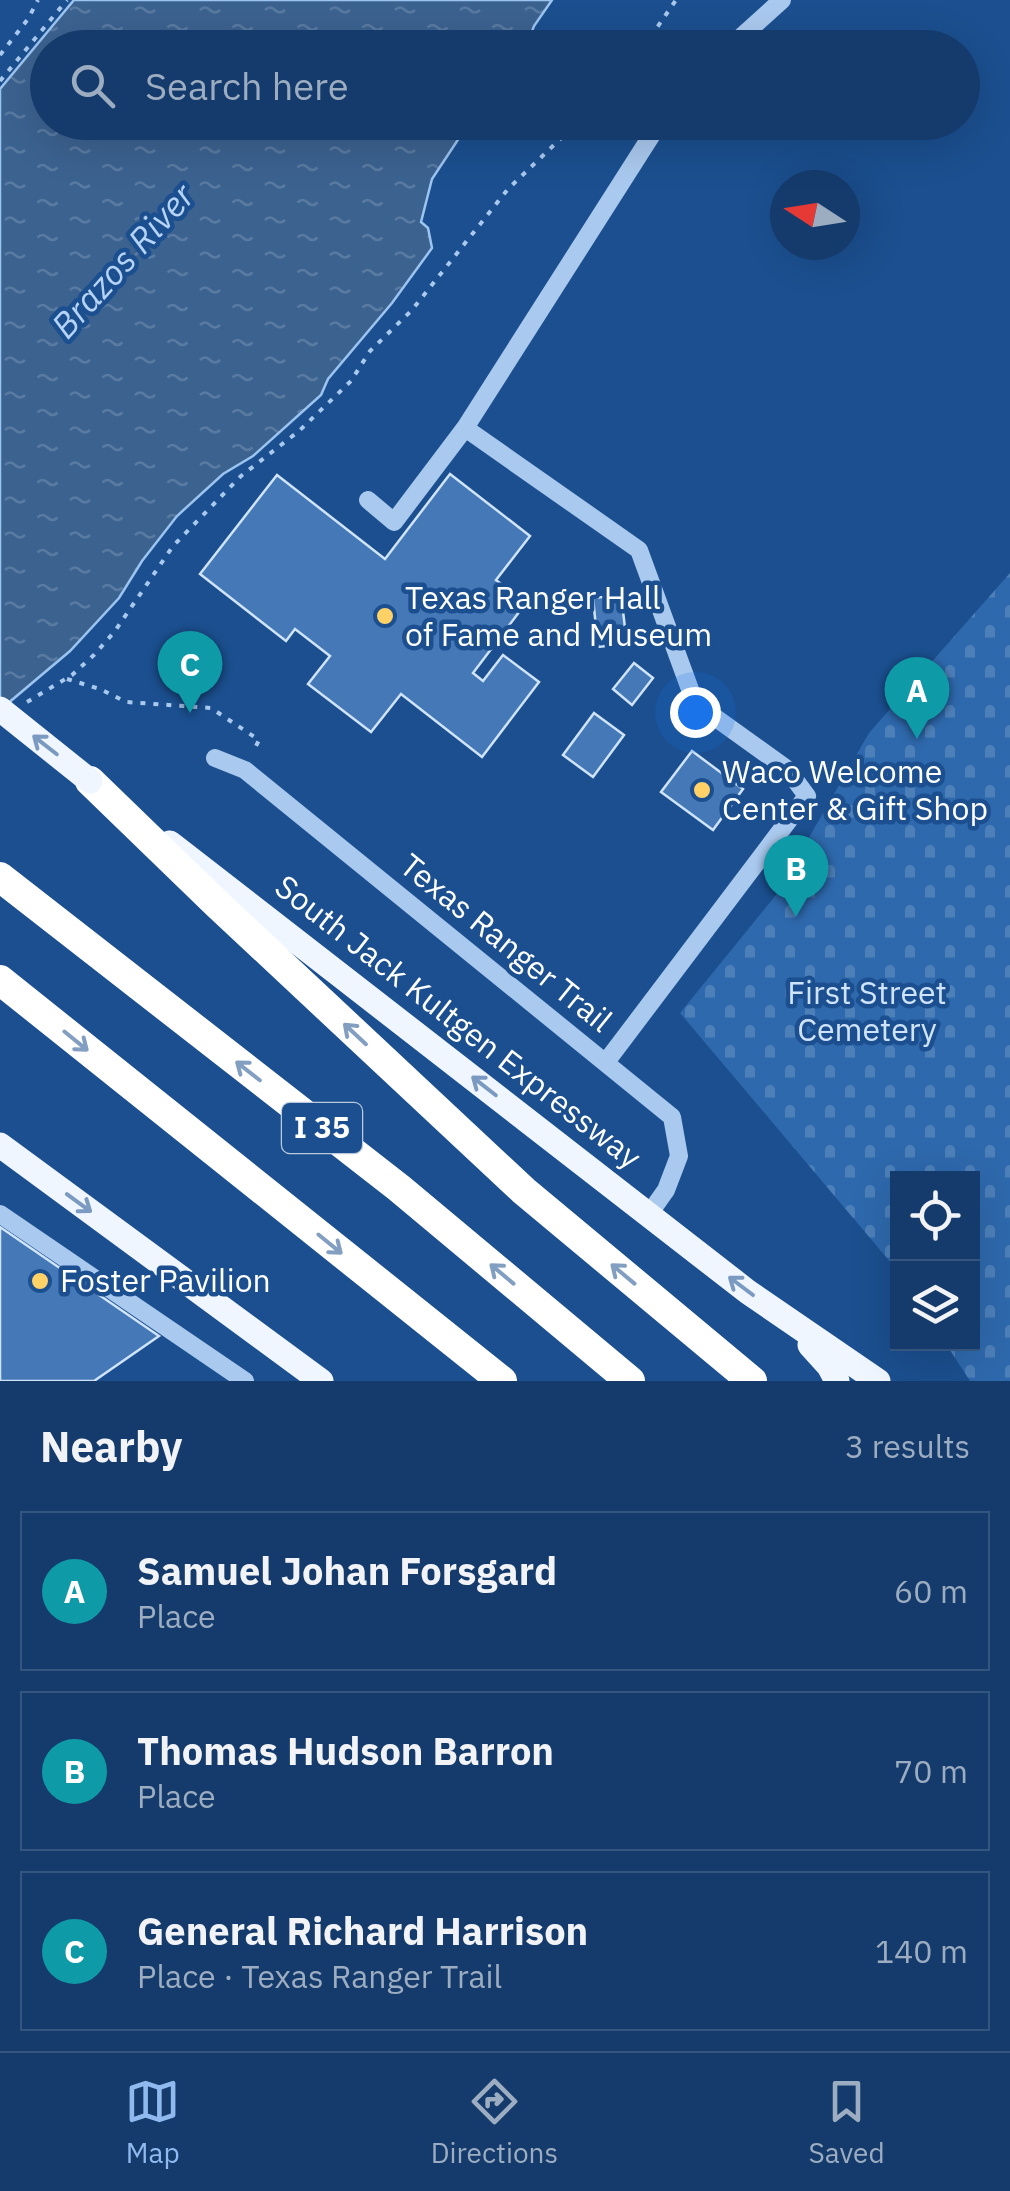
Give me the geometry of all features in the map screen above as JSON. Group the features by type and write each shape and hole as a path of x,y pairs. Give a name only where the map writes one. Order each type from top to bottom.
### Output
{"highway":[{"path":"90,781 524,1191 752,1381"},
{"name":"I 35","path":"4,880 399,1188 630,1381"},
{"name":"I 35","path":"0,980 502,1381"}],"main road":[{"name":"South Jack Kultgen Expressway","path":"7,709 90,781 648,1214 878,1381"},
{"path":"0,1145 321,1381"},
{"path":"785,1317 829,1366 837,1381"}],"street":[{"path":"748,30 782,0"},
{"path":"368,500 394,522 466,428 649,140"},
{"path":"466,428 639,550 695,703 787,769 808,796 606,1062"},
{"name":"Texas Ranger Trail","path":"215,758 245,770 672,1116 679,1156 666,1190 648,1214"},
{"path":"0,1214 245,1381"}],"path":[{"path":"0,55 38,0"},
{"path":"43,30 68,0"},
{"path":"655,30 676,0"},
{"path":"0,81 30,45"},
{"path":"7,709 66,679 114,631 174,546 206,510 352,381 370,351 421,299 508,188 559,140"},
{"path":"66,679 126,702 211,708 258,740 245,770"}],"green space":[{"name":"First Street Cemetery","path":"1010,573 1010,1381 970,1381 951,1351 980,1351 980,1171 890,1171 890,1262 680,1013 776,895 869,733"}],"water":[{"path":"74,0 552,0 532,30 49,30"},
{"name":"Brazos River","path":"30,53 30,140 458,140 432,179 421,222 428,228 432,248 328,379 321,395 177,516 119,598 70,651 0,710 0,89"}],"building":[{"name":"Texas Ranger Hall of Fame and Museum","path":"450,474 530,536 496,580 526,603 473,673 483,681 503,655 539,682 482,757 401,694 371,732 308,684 330,656 295,629 286,641 200,574 277,475 385,559"},
{"path":"621,595 627,644 598,647 593,598"},
{"path":"634,663 653,678 632,705 613,689"},
{"path":"594,713 624,735 593,777 563,755"},
{"name":"Waco Welcome Center & Gift Shop","path":"692,751 743,789 713,830 661,792"},
{"name":"Foster Pavilion","path":"0,1227 159,1336 94,1381 0,1381"}],"place":[{"name":"Texas Ranger Hall of Fame and Museum","path":"385,616"},
{"name":"General Richard Harrison","path":"190,713"},
{"name":"Samuel Johan Forsgard","path":"917,739"},
{"name":"Waco Welcome Center & Gift Shop","path":"702,790"},
{"name":"Thomas Hudson Barron","path":"796,917"},
{"name":"Foster Pavilion","path":"40,1281"}]}
